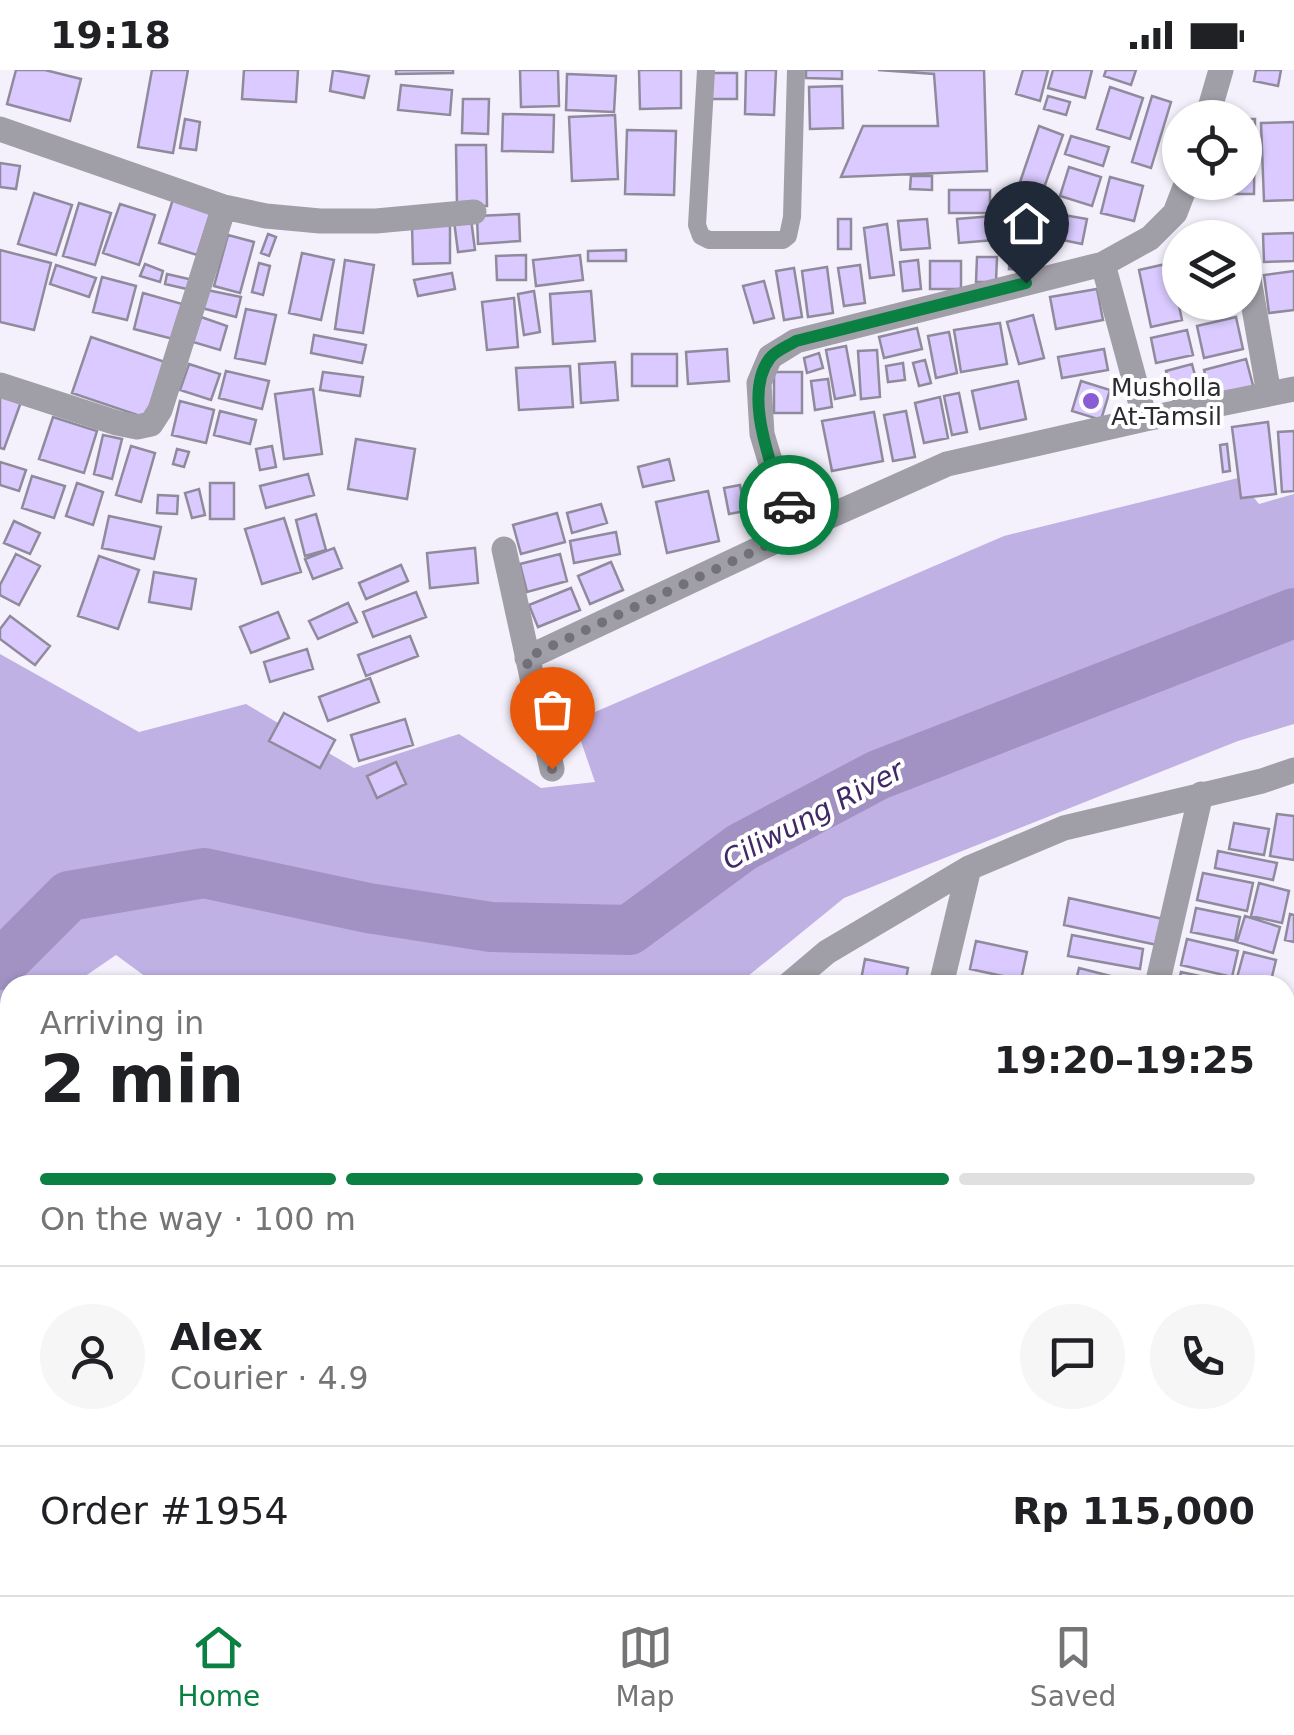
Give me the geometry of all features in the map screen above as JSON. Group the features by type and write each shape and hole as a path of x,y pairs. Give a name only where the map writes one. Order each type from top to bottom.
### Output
{"street":[{"path":"1212,100 1220,70"},
{"path":"0,129 224,208 266,216 376,221 474,212"},
{"path":"810,525 781,497 762,434 759,383 770,357 796,341 1104,264 1150,238 1175,213 1180,200"},
{"path":"0,385 118,423 151,424 160,410 224,208"},
{"path":"1104,264 1145,419"},
{"path":"526,658 947,464 1282,392 1262,320"},
{"path":"504,549 552,769"},
{"path":"800,975 827,952 969,868 1064,828 1294,770"},
{"path":"1160,975 1201,794"},
{"path":"943,975 969,868"}],"lane":[{"path":"706,70 698,225 701,236 709,240 783,240 788,236 792,217 796,70"}],"shaded area":[{"path":"1238,478 1259,504 1294,494 1294,724 1238,741 844,898 749,975 143,975 116,955 87,975 0,975 0,654 139,732 246,704 354,768 459,734 541,788 595,782 574,721 1004,536"}],"building":[{"path":"16,70 45,70 81,79 70,121 7,104"},
{"path":"152,70 188,70 173,153 138,147"},
{"path":"244,70 298,70 296,102 242,99"},
{"path":"333,70 369,76 364,98 330,91"},
{"path":"396,70 453,70 453,73 396,74"},
{"path":"520,70 558,70 559,106 521,107"},
{"path":"639,70 681,70 681,108 640,109"},
{"path":"746,70 776,70 774,115 745,114"},
{"path":"806,70 842,70 842,79 806,78"},
{"path":"878,70 984,70 987,171 841,177 863,126 938,126 934,74"},
{"path":"1023,70 1048,70 1040,101 1016,94"},
{"path":"1053,70 1092,70 1085,98 1048,88"},
{"path":"1106,70 1136,70 1131,85 1104,76"},
{"path":"1256,70 1281,70 1278,86 1254,81"},
{"path":"709,73 737,73 737,99 709,99"},
{"path":"567,74 616,76 614,112 566,110"},
{"path":"401,85 452,90 450,115 398,110"},
{"path":"842,86 843,128 810,129 809,87"},
{"path":"1110,87 1143,98 1130,139 1097,129"},
{"path":"1048,96 1070,102 1066,115 1044,109"},
{"path":"1152,96 1165,100 1162,132 1151,168 1132,162"},
{"path":"463,99 489,99 488,134 462,133"},
{"path":"503,114 554,115 553,152 502,151"},
{"path":"615,115 618,179 572,181 569,117"},
{"path":"185,119 200,122 196,150 180,148"},
{"path":"1294,122 1294,200 1264,201 1262,123"},
{"path":"1039,126 1063,135 1041,196 1018,188"},
{"path":"627,130 676,131 674,195 625,194"},
{"path":"1071,136 1109,147 1103,166 1065,154"},
{"path":"456,145 486,145 487,206 457,206"},
{"path":"0,163 20,166 16,189 0,187"},
{"path":"1069,167 1101,177 1092,206 1060,196"},
{"path":"911,176 932,176 932,190 910,189"},
{"path":"1110,177 1143,186 1134,221 1101,213"},
{"path":"949,190 990,190 990,213 949,213"},
{"path":"34,193 72,205 56,255 18,244"},
{"path":"174,196 212,208 197,255 159,243"},
{"path":"79,203 111,213 95,265 63,256"},
{"path":"120,204 155,215 139,265 103,253"},
{"path":"1010,206 1037,208 1035,225 1009,223"},
{"path":"1052,213 1087,219 1082,244 1048,237"},
{"path":"519,214 520,241 478,244 477,216"},
{"path":"992,216 994,240 959,243 957,219"},
{"path":"471,219 475,250 458,252 454,221"},
{"path":"838,219 851,219 851,249 838,249"},
{"path":"927,219 930,248 901,250 898,221"},
{"path":"450,224 450,263 413,264 412,225"},
{"path":"887,224 894,275 870,278 864,228"},
{"path":"1011,231 1041,234 1038,271 1009,269"},
{"path":"1294,233 1294,261 1264,262 1263,234"},
{"path":"268,234 276,237 269,256 261,253"},
{"path":"228,235 254,242 240,293 214,286"},
{"path":"0,250 51,263 34,330 0,322"},
{"path":"626,250 626,261 588,261 588,251"},
{"path":"302,253 334,260 321,320 289,313"},
{"path":"526,255 526,280 497,280 496,256"},
{"path":"580,255 583,280 536,286 533,260"},
{"path":"977,257 997,257 996,282 976,282"},
{"path":"345,260 374,265 363,333 335,329"},
{"path":"918,260 921,289 903,291 900,262"},
{"path":"930,261 961,261 961,289 930,289"},
{"path":"259,263 270,266 263,295 252,292"},
{"path":"145,264 163,271 160,282 140,276"},
{"path":"56,265 96,278 89,297 50,284"},
{"path":"860,265 865,303 844,306 838,268"},
{"path":"1162,265 1162,320 1182,320 1151,327 1139,270"},
{"path":"827,267 833,313 808,317 802,271"},
{"path":"794,268 802,317 784,320 776,271"},
{"path":"1294,271 1294,310 1269,313 1264,275"},
{"path":"452,273 455,289 418,296 414,280"},
{"path":"167,274 193,280 191,290 165,284"},
{"path":"102,277 136,286 127,320 93,312"},
{"path":"764,281 774,318 754,323 743,286"},
{"path":"1097,289 1103,320 1056,329 1050,297"},
{"path":"207,290 241,297 236,317 202,308"},
{"path":"534,291 540,332 524,335 518,294"},
{"path":"591,291 595,341 553,344 550,294"},
{"path":"143,293 186,305 177,340 134,329"},
{"path":"514,298 518,347 487,350 482,302"},
{"path":"246,309 276,315 265,364 235,358"},
{"path":"1033,315 1044,358 1019,364 1007,322"},
{"path":"201,317 227,326 220,350 193,342"},
{"path":"1237,320 1243,349 1204,358 1197,326"},
{"path":"1000,323 1007,364 961,372 954,330"},
{"path":"917,328 922,349 884,358 879,337"},
{"path":"1187,330 1193,355 1156,363 1151,338"},
{"path":"949,332 957,373 936,378 928,336"},
{"path":"314,335 366,345 362,363 311,353"},
{"path":"91,337 165,362 146,418 72,393"},
{"path":"846,346 855,395 835,399 826,350"},
{"path":"727,349 729,381 688,384 686,352"},
{"path":"1104,349 1108,370 1062,378 1058,357"},
{"path":"877,350 880,397 861,399 858,351"},
{"path":"819,353 823,368 807,373 804,358"},
{"path":"632,354 677,354 677,386 632,386"},
{"path":"1246,359 1254,389 1212,400 1204,370"},
{"path":"925,360 931,383 919,386 913,363"},
{"path":"615,362 618,400 581,403 579,364"},
{"path":"903,363 905,380 888,382 886,366"},
{"path":"189,364 220,374 211,400 180,390"},
{"path":"1192,364 1202,402 1176,409 1166,371"},
{"path":"570,366 573,407 519,410 516,368"},
{"path":"226,371 269,381 262,409 219,398"},
{"path":"323,372 363,377 360,396 320,390"},
{"path":"774,372 802,372 802,413 774,413"},
{"path":"828,379 832,407 815,410 811,381"},
{"path":"1018,381 1026,419 980,429 972,391"},
{"name":"Musholla At-Tamsil","path":"1081,381 1110,390 1101,420 1072,411"},
{"path":"313,389 322,454 284,459 275,394"},
{"path":"959,393 967,432 952,435 944,396"},
{"path":"0,395 21,402 4,449 0,448"},
{"path":"940,397 948,438 924,443 915,403"},
{"path":"180,401 214,410 206,443 172,435"},
{"path":"220,411 256,420 250,444 214,435"},
{"path":"906,411 915,457 893,461 884,415"},
{"path":"874,412 883,461 832,471 822,421"},
{"path":"53,417 97,431 84,473 39,459"},
{"path":"1268,422 1276,494 1241,498 1232,427"},
{"path":"1294,431 1294,491 1282,492 1278,432"},
{"path":"103,435 122,439 112,479 94,474"},
{"path":"356,439 415,449 407,499 348,489"},
{"path":"1227,444 1230,471 1223,472 1220,445"},
{"path":"131,446 155,453 141,502 116,495"},
{"path":"272,446 276,467 260,470 256,449"},
{"path":"177,449 189,452 184,467 173,464"},
{"path":"669,459 674,480 643,487 638,467"},
{"path":"0,462 26,470 19,491 0,485"},
{"path":"308,474 314,495 266,508 260,486"},
{"path":"32,476 65,486 54,518 22,508"},
{"path":"77,483 103,492 93,525 66,516"},
{"path":"210,483 234,483 234,519 210,519"},
{"path":"740,485 745,511 729,514 724,488"},
{"path":"199,489 205,515 192,518 185,493"},
{"path":"708,491 719,541 667,553 656,502"},
{"path":"158,495 178,496 177,514 157,513"},
{"path":"601,504 607,523 572,533 567,513"},
{"path":"557,513 565,542 521,554 513,525"},
{"path":"316,514 326,550 305,556 296,520"},
{"path":"109,516 161,527 154,559 102,548"},
{"path":"284,518 301,572 262,584 245,529"},
{"path":"14,521 40,533 30,554 4,543"},
{"path":"616,532 620,554 574,563 570,541"},
{"path":"334,548 342,568 313,579 305,559"},
{"path":"475,548 478,583 430,588 427,553"},
{"path":"16,554 40,566 19,605 0,595 0,585"},
{"path":"560,554 567,581 527,592 520,564"},
{"path":"99,556 139,570 118,629 78,616"},
{"path":"611,562 623,590 590,604 578,576"},
{"path":"401,565 408,581 366,599 359,583"},
{"path":"154,572 196,579 191,609 149,602"},
{"path":"571,588 580,610 538,627 529,605"},
{"path":"416,592 426,617 373,637 363,612"},
{"path":"348,603 357,622 318,639 309,621"},
{"path":"278,612 289,638 251,653 240,627"},
{"path":"10,616 50,646 35,665 0,639 0,629"},
{"path":"410,636 418,656 366,676 358,655"},
{"path":"307,649 313,669 270,682 264,662"},
{"path":"370,678 379,702 328,721 319,697"},
{"path":"284,713 335,740 320,768 269,741"},
{"path":"405,719 413,745 359,761 351,735"},
{"path":"396,762 406,784 377,798 367,776"},
{"path":"1277,814 1294,816 1294,860 1270,856"},
{"path":"1234,823 1269,829 1264,855 1229,849"},
{"path":"1218,851 1277,863 1273,880 1215,868"},
{"path":"1203,873 1253,883 1247,911 1197,900"},
{"path":"1259,883 1289,891 1282,923 1251,916"},
{"path":"1069,898 1163,919 1157,945 1064,925"},
{"path":"1196,908 1240,917 1235,941 1191,932"},
{"path":"1290,914 1294,915 1294,942 1285,940"},
{"path":"1245,916 1280,927 1273,953 1237,942"},
{"path":"1072,935 1143,949 1140,969 1068,956"},
{"path":"1187,939 1238,951 1232,975 1181,965"},
{"path":"976,941 1027,952 1022,975 970,969"},
{"path":"1244,952 1276,960 1272,975 1238,975"},
{"path":"865,959 908,968 907,975 862,975"},
{"path":"1079,968 1106,975 1077,975"}],"waterway":[{"name":"Ciliwung River","path":"0,965 69,896 204,873 368,908 491,927 629,930 742,847 878,775 1294,613"}],"way so far":[{"path":"552,769 526,658 810,525 789,505"}],"place":[{"name":"Musholla At-Tamsil","path":"1091,401"}],"route":[{"path":"789,505 781,497 762,434 759,383 770,357 796,341 1026,283"}]}
